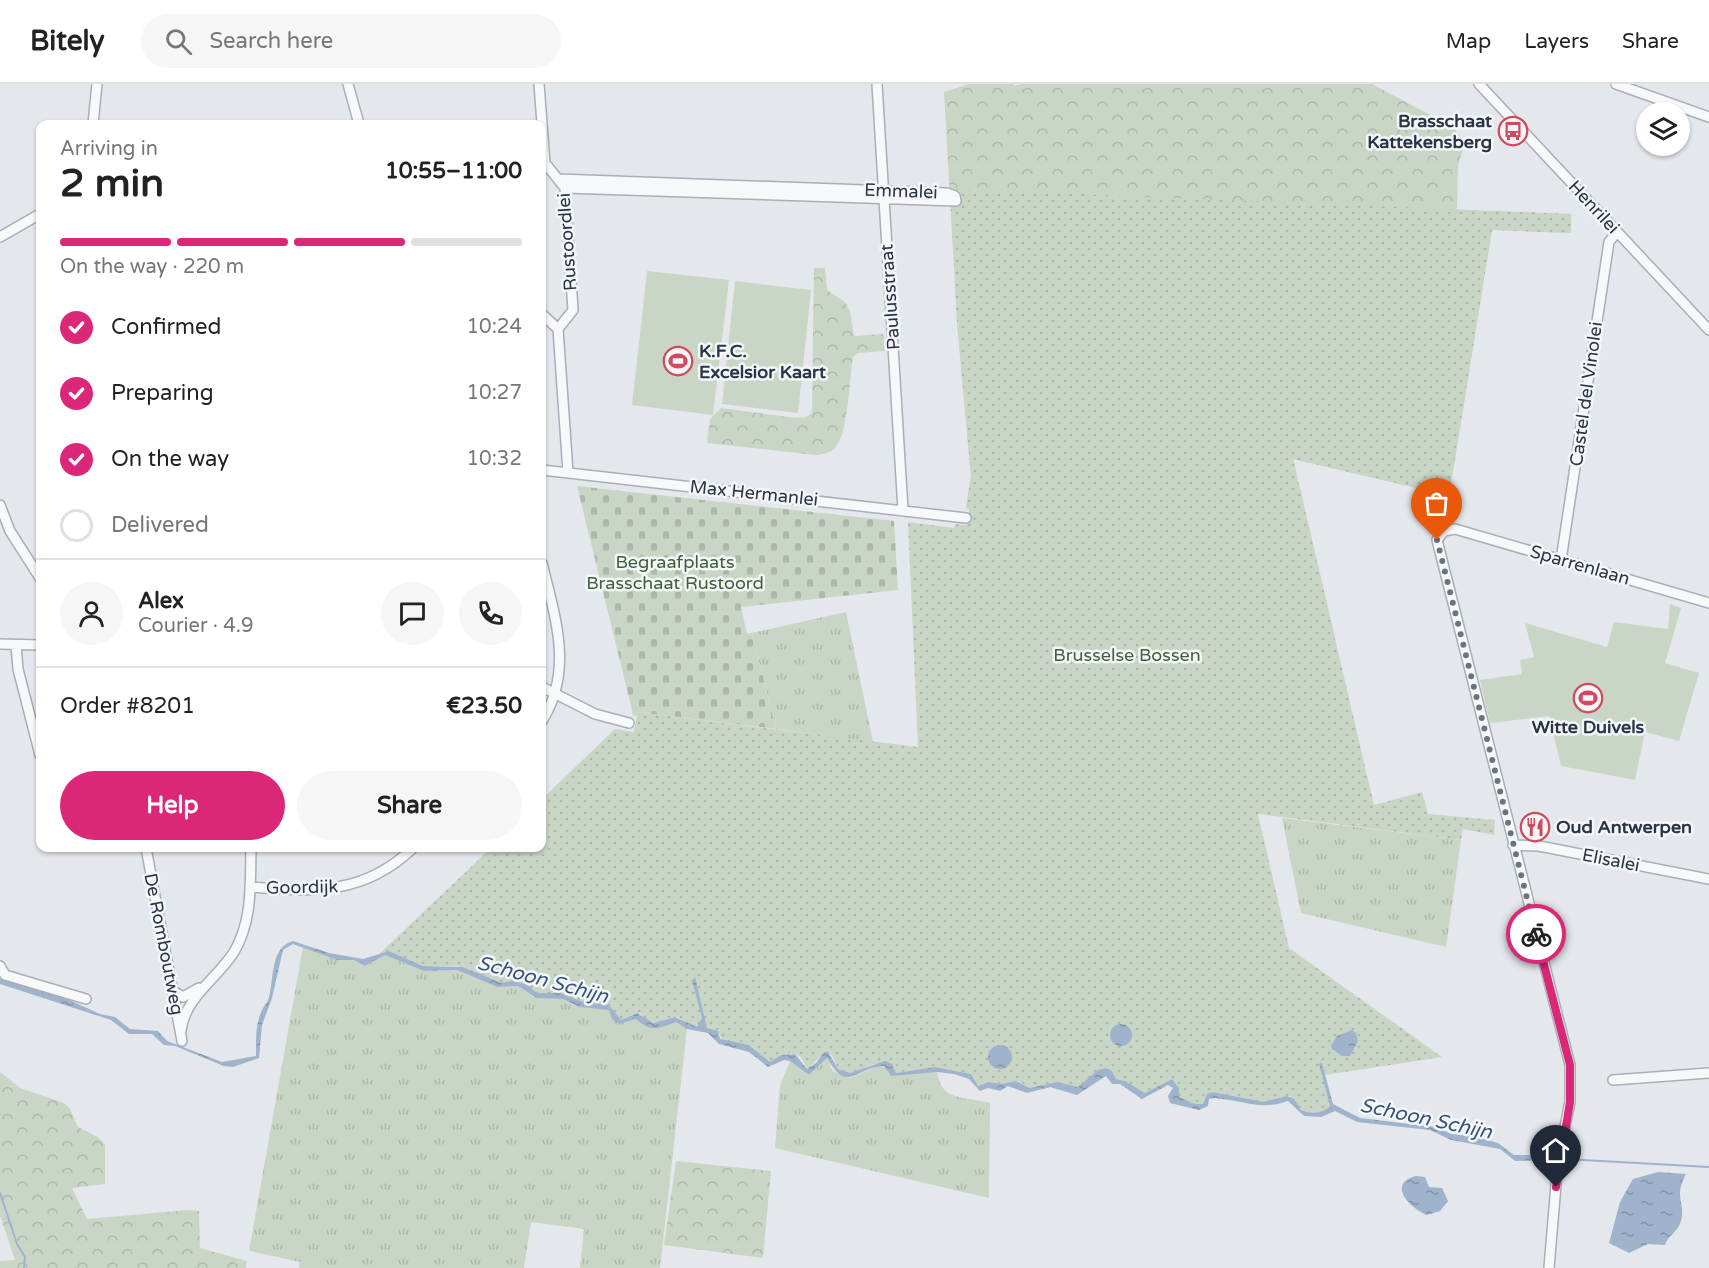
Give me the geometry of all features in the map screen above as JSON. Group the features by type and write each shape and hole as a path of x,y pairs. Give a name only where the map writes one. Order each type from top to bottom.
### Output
{"street":[{"path":"94,120 98,84"},
{"path":"348,84 358,120"},
{"name":"Rustoordlei","path":"539,84 542,120"},
{"name":"Paulusstraat","path":"877,84 903,510"},
{"name":"Henrilei","path":"1479,84 1709,330"},
{"path":"1616,84 1709,117"},
{"name":"Rustoordlei","path":"546,164 565,188 573,310 558,328"},
{"name":"Emmalei","path":"558,179 884,194 956,201 955,196 947,193 884,194 565,188"},
{"path":"0,237 36,216"},
{"name":"Castel del Vinolei","path":"1561,560 1609,242 1617,232"},
{"path":"546,318 558,328 568,472"},
{"name":"Max Hermanlei","path":"546,470 966,518"},
{"path":"0,505 10,531 36,572"},
{"path":"0,524 10,531"},
{"name":"Sparrenlaan","path":"1513,845 1437,548 1438,537 1450,529 1709,603"},
{"path":"546,580 561,645 560,676 546,713"},
{"path":"0,644 36,645"},
{"path":"16,645 20,679 36,740"},
{"path":"546,689 595,714 629,723"},
{"path":"1513,845 1570,1065 1570,1102 1559,1158 1549,1268"},
{"name":"Elisalei","path":"1513,845 1539,846 1709,879"},
{"name":"De Romboutweg","path":"147,852 181,1036 188,1006 213,978"},
{"path":"173,991 180,996 188,995 213,978 240,939 248,911 251,852"},
{"name":"Goordijk","path":"250,887 320,889 349,886 389,869 408,852"},
{"path":"0,966 5,975 86,999"},
{"path":"1613,1080 1709,1073"}],"green space":[{"path":"969,84 1013,84 1014,86 1021,84 1372,84 1453,127 1465,143 1458,165 1457,210 1571,214 1571,233 1492,230 1448,502 1417,488 1293,459 1335,637 969,514 969,509 966,508 971,476 957,322 944,92"},
{"name":"Brusselse Bossen","path":"951,189 1571,214 1571,233 1492,230 1446,514 1435,510 1437,499 1417,488 1293,459 1374,805 1422,792 1428,814 1495,820 1494,835 1463,829 1461,840 1258,814 1289,948 1442,1057 1325,1075 1322,1064 1320,1064 1330,1106 1324,1111 1316,1112 1301,1110 1290,1096 1263,1103 1213,1092 1207,1095 1203,1104 1195,1104 1179,1097 1179,1088 1172,1079 1145,1093 1123,1080 1116,1079 1106,1068 1078,1087 1064,1084 1030,1088 1018,1081 1001,1084 989,1082 978,1086 971,1074 935,1067 896,1073 893,1066 873,1064 850,1074 838,1069 832,1055 823,1053 808,1069 800,1057 792,1053 784,1054 770,1062 749,1045 723,1042 719,1033 692,1026 678,1017 654,1022 635,1013 621,1020 609,1005 581,1001 561,993 537,993 526,984 502,983 458,966 423,966 389,951 378,955 487,852 546,852 546,795 615,729 634,732 637,716 632,715 635,712 918,747 908,522 954,528 956,524 967,525 970,509 966,508 971,476 957,322"},
{"path":"814,268 825,268 827,290 845,302 850,311 854,336 884,334 885,351 858,353 853,357 846,420 839,442 832,451 816,455 707,443 710,419 721,408 797,418 806,417 812,413"},
{"name":"K.F.C. Excelsior Kaart","path":"647,271 729,280 713,415 632,405"},
{"path":"735,281 811,290 798,413 722,404"},
{"name":"Begraafplaats Brasschaat Rustoord","path":"577,486 894,521 898,590 741,607 747,634 752,633 776,729 636,712 633,714"},
{"name":"Witte Duivels","path":"1670,604 1681,608 1665,663 1699,673 1679,741 1645,732 1635,780 1561,766 1549,716 1490,723 1480,680 1522,674 1520,660 1534,657 1525,623 1607,647 1614,622 1668,629"},
{"path":"846,612 873,742 776,729 752,633"},
{"path":"1282,818 1461,840 1446,947 1301,913"},
{"path":"303,947 337,960 354,960 365,966 385,955 424,971 457,970 497,987 518,986 533,997 563,999 575,1006 610,1010 619,1024 636,1019 642,1025 676,1022 687,1029 660,1268 580,1268 584,1229 531,1222 524,1268 299,1268 300,1262 249,1251"},
{"path":"827,1058 833,1071 850,1078 878,1066 887,1067 889,1074 937,1072 939,1082 949,1094 990,1103 989,1198 775,1148 780,1085 790,1061 809,1075"},
{"path":"0,1072 20,1088 64,1103 70,1109 78,1127 98,1137 105,1145 105,1184 72,1188 87,1219 199,1211 200,1248 247,1261 246,1268 0,1268 0,1261 15,1260 0,1215"},
{"path":"676,1161 771,1171 763,1258 664,1245"}],"water":[{"path":"293,941 329,953 363,959 389,951 423,966 462,967 502,983 512,981 526,984 537,993 560,993 581,1001 609,1005 621,1020 637,1013 653,1023 675,1017 697,1027 702,1018 692,981 695,977 707,1028 718,1031 720,1039 749,1045 770,1062 781,1055 795,1054 807,1069 816,1063 823,1053 828,1052 838,1069 850,1073 885,1061 892,1064 896,1073 935,1067 971,1074 978,1086 989,1082 1001,1084 1016,1081 1030,1088 1057,1082 1078,1087 1098,1070 1106,1068 1112,1071 1116,1079 1125,1081 1145,1093 1172,1079 1179,1088 1179,1097 1195,1104 1203,1104 1207,1094 1213,1092 1263,1102 1287,1096 1294,1099 1301,1110 1312,1113 1324,1111 1330,1106 1319,1064 1322,1063 1333,1104 1360,1118 1435,1127 1452,1134 1498,1143 1514,1155 1554,1155 1567,1158 1569,1165 1556,1160 1515,1161 1500,1149 1451,1140 1430,1130 1357,1122 1335,1111 1321,1117 1304,1116 1288,1101 1260,1105 1214,1098 1209,1099 1208,1106 1199,1110 1170,1103 1168,1096 1173,1088 1168,1085 1142,1099 1120,1084 1112,1084 1106,1076 1077,1095 1050,1087 1027,1093 1008,1086 1000,1091 988,1088 980,1091 969,1079 954,1074 937,1072 891,1076 884,1066 874,1067 847,1077 834,1069 827,1058 809,1075 790,1061 784,1060 768,1067 749,1052 719,1044 708,1033 687,1029 676,1022 655,1028 646,1026 636,1019 619,1024 612,1019 609,1010 579,1007 563,999 536,998 518,986 497,987 457,970 424,971 385,955 365,966 354,960 337,960 293,944 283,950 272,998 262,1025 259,1058 233,1067 224,1066 175,1046 164,1045 152,1034 129,1034 111,1020 0,984 0,979 67,999 100,1014 115,1017 130,1029 158,1031 167,1041 222,1062 256,1056 258,1021 271,990 274,965 280,950"},
{"path":"1117,1024 1125,1024 1132,1031 1132,1039 1125,1046 1117,1046 1110,1039 1110,1031"},
{"path":"1352,1030 1356,1033 1358,1041 1350,1056 1342,1056 1332,1049 1331,1045 1337,1036"},
{"path":"1000,1045 1008,1049 1012,1057 1008,1065 1000,1069 992,1065 988,1057 992,1049"},
{"path":"1658,1172 1686,1174 1680,1189 1682,1215 1678,1228 1665,1245 1648,1244 1629,1253 1609,1243 1620,1202 1633,1179"},
{"path":"1416,1176 1425,1177 1429,1187 1442,1188 1448,1201 1440,1211 1427,1215 1408,1202 1402,1190 1403,1184"}],"waterway":[{"path":"1565,1159 1709,1167"},
{"path":"0,1193 17,1244 25,1257 24,1268"}],"way so far":[{"path":"1437,540 1437,548 1536,934"}],"place":[{"name":"Brasschaat Kattekensberg","path":"1513,131"},
{"name":"K.F.C. Excelsior Kaart","path":"678,361"},
{"name":"Witte Duivels","path":"1588,698"},
{"name":"Oud Antwerpen","path":"1535,827"}],"route":[{"path":"1536,934 1570,1065 1570,1102 1558,1161 1556,1187"}],"water label":[{"name":"Schoon Schijn","path":"543,979"},
{"name":"Schoon Schijn","path":"1426,1118"}]}
